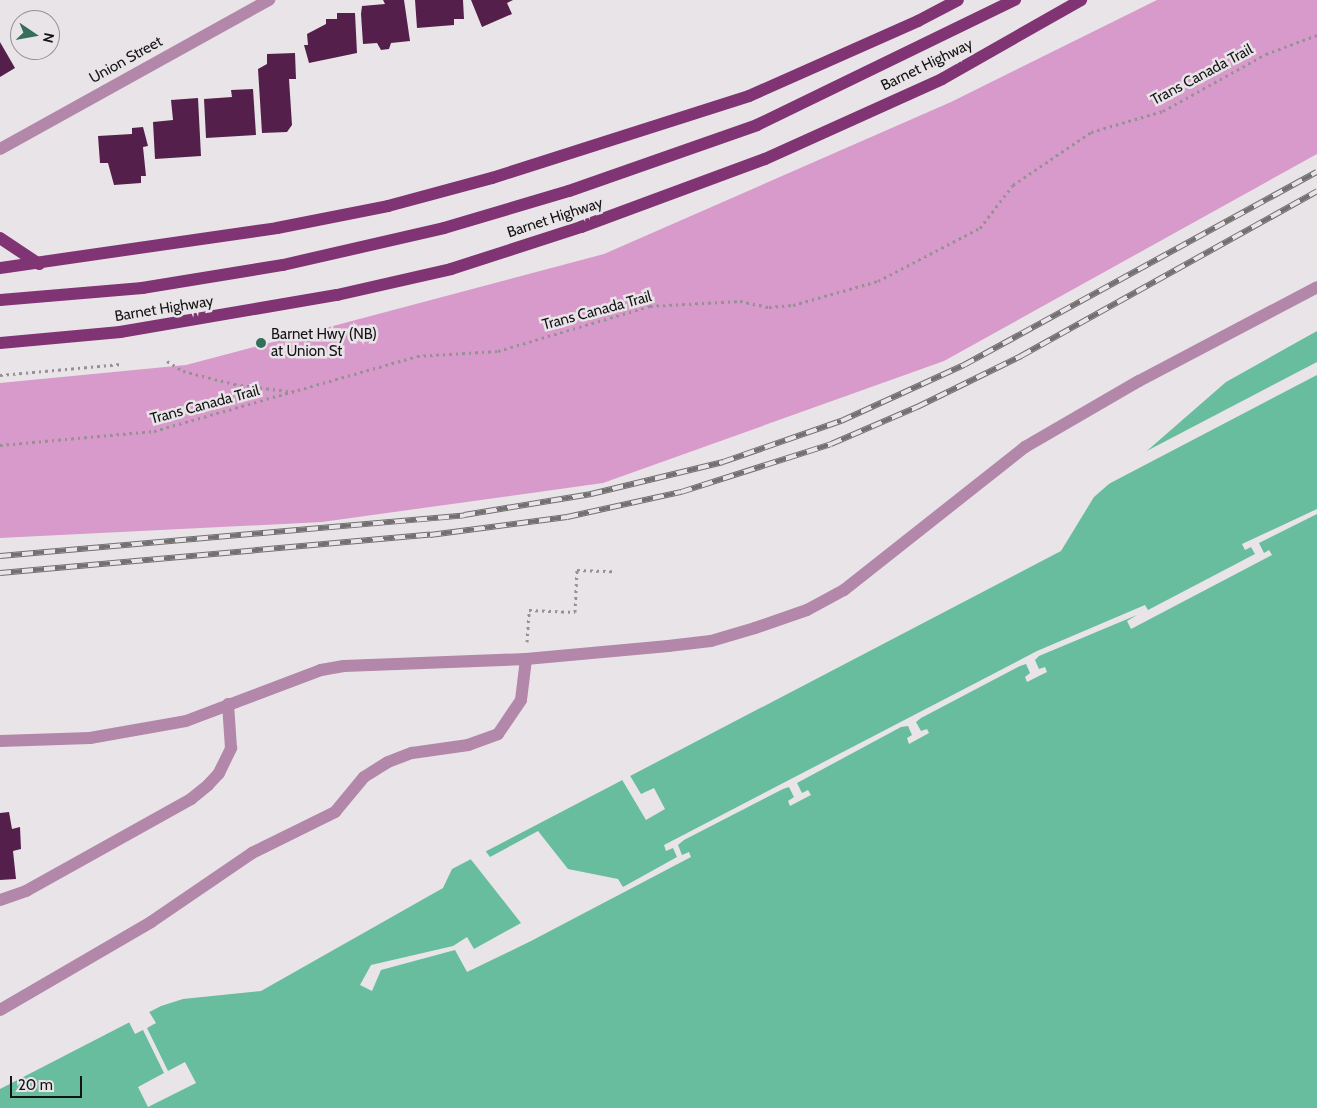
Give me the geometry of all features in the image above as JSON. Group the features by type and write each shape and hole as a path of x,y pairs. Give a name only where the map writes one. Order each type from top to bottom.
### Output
{"main road":[{"path":"0,268 39,264 277,228 388,206 492,178 749,96 918,22 958,0"},
{"path":"0,300 142,288 283,265 444,228 569,191 757,125 1015,0"},
{"name":"Barnet Highway","path":"0,344 120,332 328,297 451,268 572,230 765,159 915,91 1081,0"},
{"path":"0,238 39,264"}],"street":[{"name":"Union Street","path":"0,149 269,0"},
{"path":"0,741 90,738 186,721 228,704 344,666 526,659 711,641 806,610 873,570 1025,447 1139,381 1317,287"},
{"path":"0,1010 151,922 252,853 335,812 364,777 388,762 412,753 468,745 498,734 521,700 526,659"},
{"path":"0,900 26,891 191,799 208,785 219,773 231,748 228,704"}],"path":[{"name":"Trans Canada Trail","path":"0,444 154,431 296,393 417,356 498,351 650,306 740,301 769,307 793,304 878,281 980,228 1013,185 1091,132 1163,111 1266,54 1317,35"},
{"path":"167,361 183,371 234,384 296,393"},
{"path":"0,375 122,364"},
{"path":"526,659 529,610 575,612 577,570 613,571"}],"shaded area":[{"path":"1157,0 1317,0 1317,154 944,361 603,483 322,522 0,538 0,383 186,365 604,254 951,102"},
{"path":"1317,331 1317,1108 0,1108 0,1089 161,1006 183,999 261,991 443,888 452,869 1061,551 1094,497 1226,382"}],"pier":[{"path":"1317,362 1317,375 1099,489 1139,455"},
{"path":"1317,509 1317,514 1259,543 1264,553 1269,550 1272,555 1131,629 1127,621 1137,615 1039,656 1035,660 1039,669 1045,667 1047,672 1027,682 1025,677 1030,673 1026,664 1020,666 921,718 916,722 921,731 927,729 929,733 909,744 907,738 912,735 908,726 901,727 797,783 802,793 808,790 811,795 790,806 788,801 794,797 789,787 684,840 678,845 682,855 689,852 691,857 531,941 467,972 455,950 381,970 372,991 360,985 371,965 453,946 467,937 474,949 521,923 469,857 484,849 490,857 538,831 568,869 618,879 623,887 677,857 673,848 666,851 664,845 1037,651 1145,605 1148,610 1255,554 1251,547 1245,550 1242,544"},
{"path":"629,774 641,794 654,788 665,809 646,820 621,778"},
{"path":"148,1010 156,1023 147,1028 168,1071 185,1062 196,1083 148,1107 138,1087 164,1073 143,1030 135,1034 128,1020"}],"building":[{"path":"383,0 404,0 410,41 391,43 389,49 381,50 377,43 363,44 361,14 362,6 385,4"},
{"path":"415,0 463,0 464,19 454,19 454,25 417,28"},
{"path":"471,0 513,0 507,3 512,14 482,27"},
{"path":"337,13 355,13 357,53 309,63 304,45 308,45 307,34 326,24 326,19 337,19"},
{"path":"0,42 15,68 0,77"},
{"path":"295,53 296,79 289,79 292,125 287,132 262,133 258,69 267,64 267,54"},
{"path":"253,89 256,135 206,138 204,99 232,97 231,90"},
{"path":"198,98 201,156 155,159 153,122 173,120 171,100"},
{"path":"143,127 148,146 143,147 146,176 141,176 141,183 114,185 108,163 100,163 98,136 132,134 132,128"},
{"path":"9,812 12,829 20,827 21,849 13,851 16,879 0,880 0,813"}],"railway":[{"path":"0,556 464,515 591,494 723,462 841,421 964,365 1317,172"},
{"path":"0,573 430,535 567,517 681,492 831,444 917,407 1021,356 1317,191"}],"place":[{"name":"Barnet Hwy (NB) at Union St","path":"261,343"}]}
